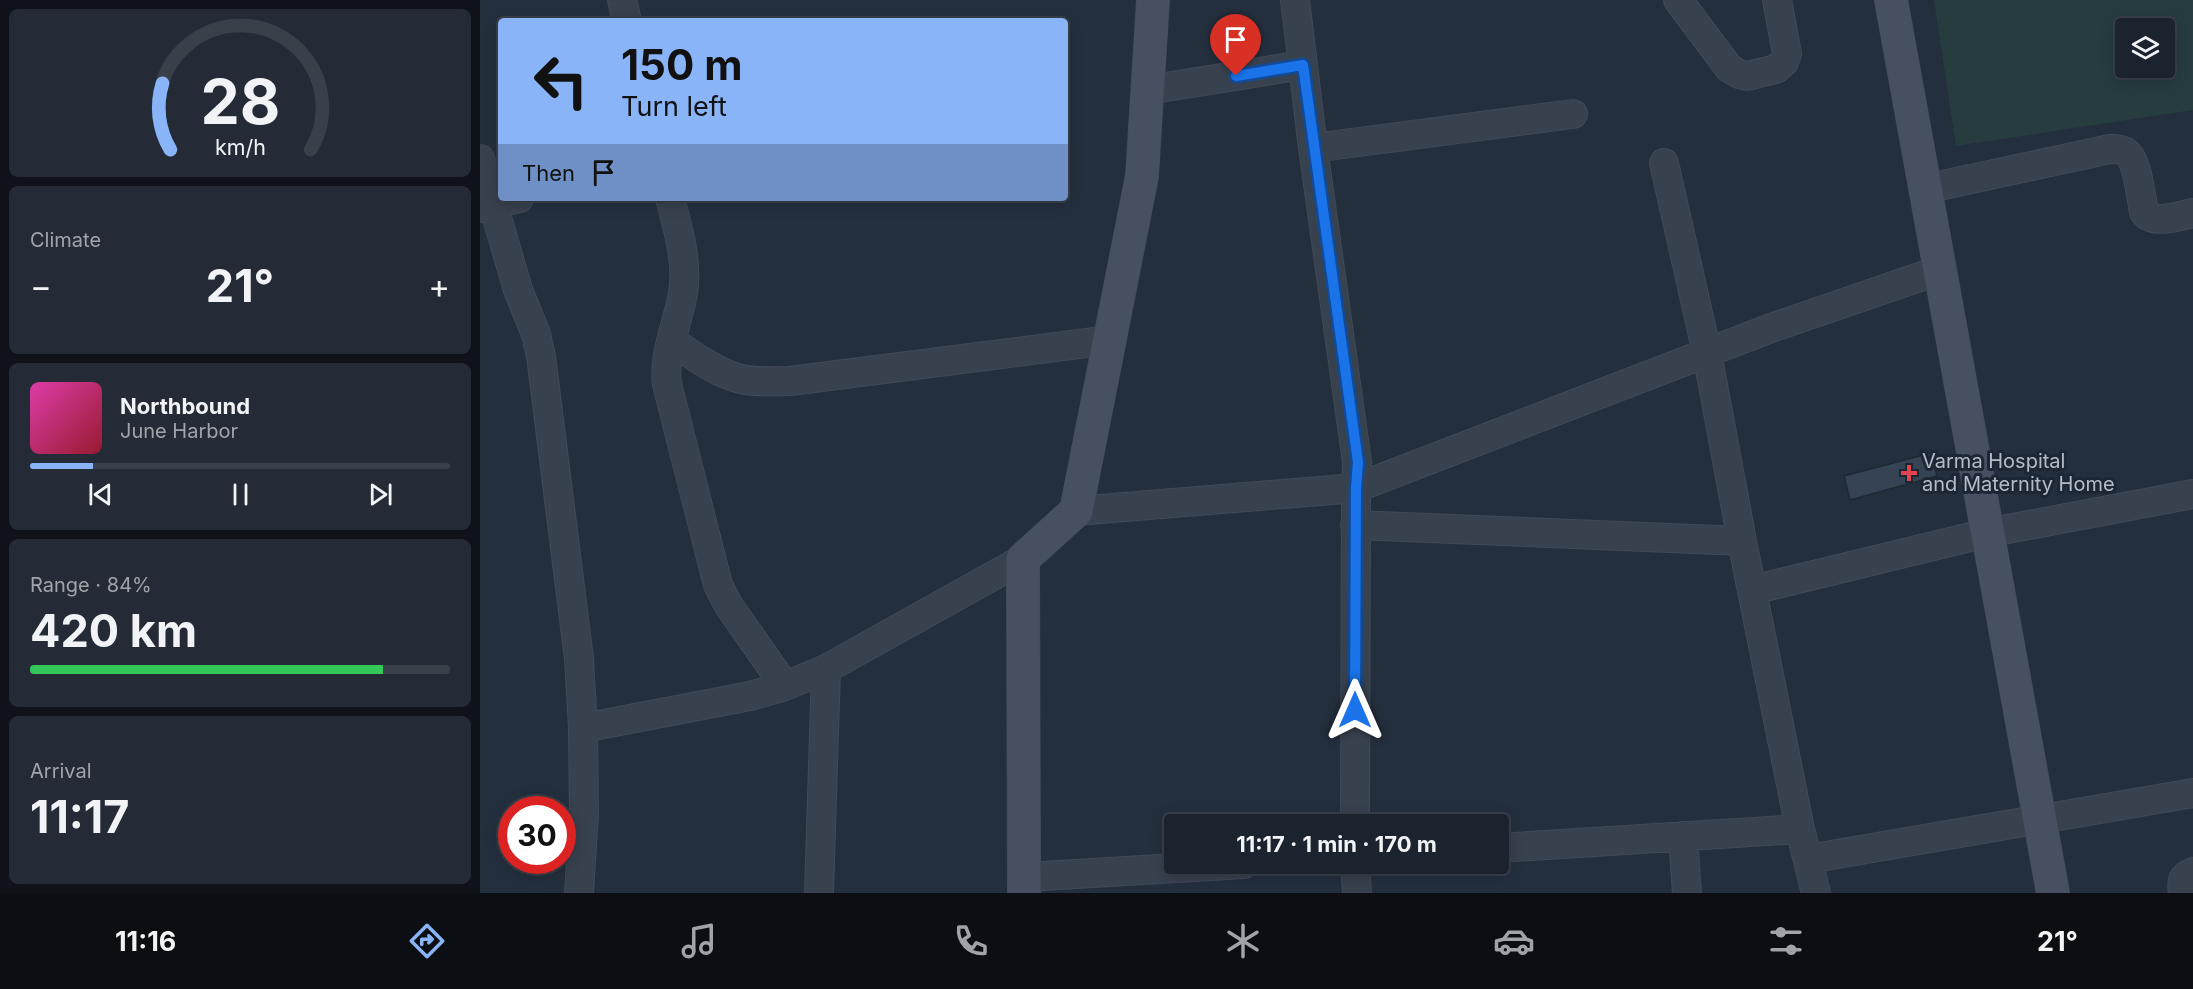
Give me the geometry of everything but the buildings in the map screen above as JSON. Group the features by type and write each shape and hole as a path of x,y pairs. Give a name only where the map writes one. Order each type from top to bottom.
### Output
{"street":[{"path":"622,0 626,18"},
{"path":"583,728 750,696 785,686 826,669 1023,559 1076,511 1142,176 1153,0"},
{"path":"1295,0 1313,148 1358,462 1355,525 1355,814"},
{"path":"1678,0 1729,68 1747,76 1776,69 1784,62 1787,54 1777,0"},
{"path":"1891,0 2053,893"},
{"path":"1147,90 1303,65"},
{"path":"1313,148 1573,114"},
{"path":"1925,189 2110,149 2120,149 2127,153 2133,162 2147,217 2157,219 2193,213"},
{"path":"480,159 497,204 518,290 536,334 541,356 579,659 584,813 579,893"},
{"path":"1664,163 1707,353 1800,829 1816,893"},
{"path":"671,201 682,245 685,272 683,293 665,370 667,384 718,585 729,606 785,686"},
{"path":"1076,511 1356,488 1772,328 1940,270"},
{"path":"672,341 710,366 735,377 758,381 790,381 1110,340"},
{"path":"1752,590 1987,533 2193,494"},
{"path":"1355,525 1742,541"},
{"path":"1023,559 1025,885 1164,872"},
{"path":"819,893 826,669"},
{"path":"1808,859 2193,793"},
{"path":"1509,847 1800,829"},
{"path":"1683,836 1687,893"},
{"path":"2183,893 2182,878 2193,872"},
{"path":"1356,874 1357,893"}],"green space":[{"path":"1934,0 2193,0 2193,110 1956,146"}],"place":[{"name":"Varma Hospital and Maternity Home","path":"1909,473"}],"route":[{"path":"1236,76 1303,65 1358,462 1355,710"}]}
